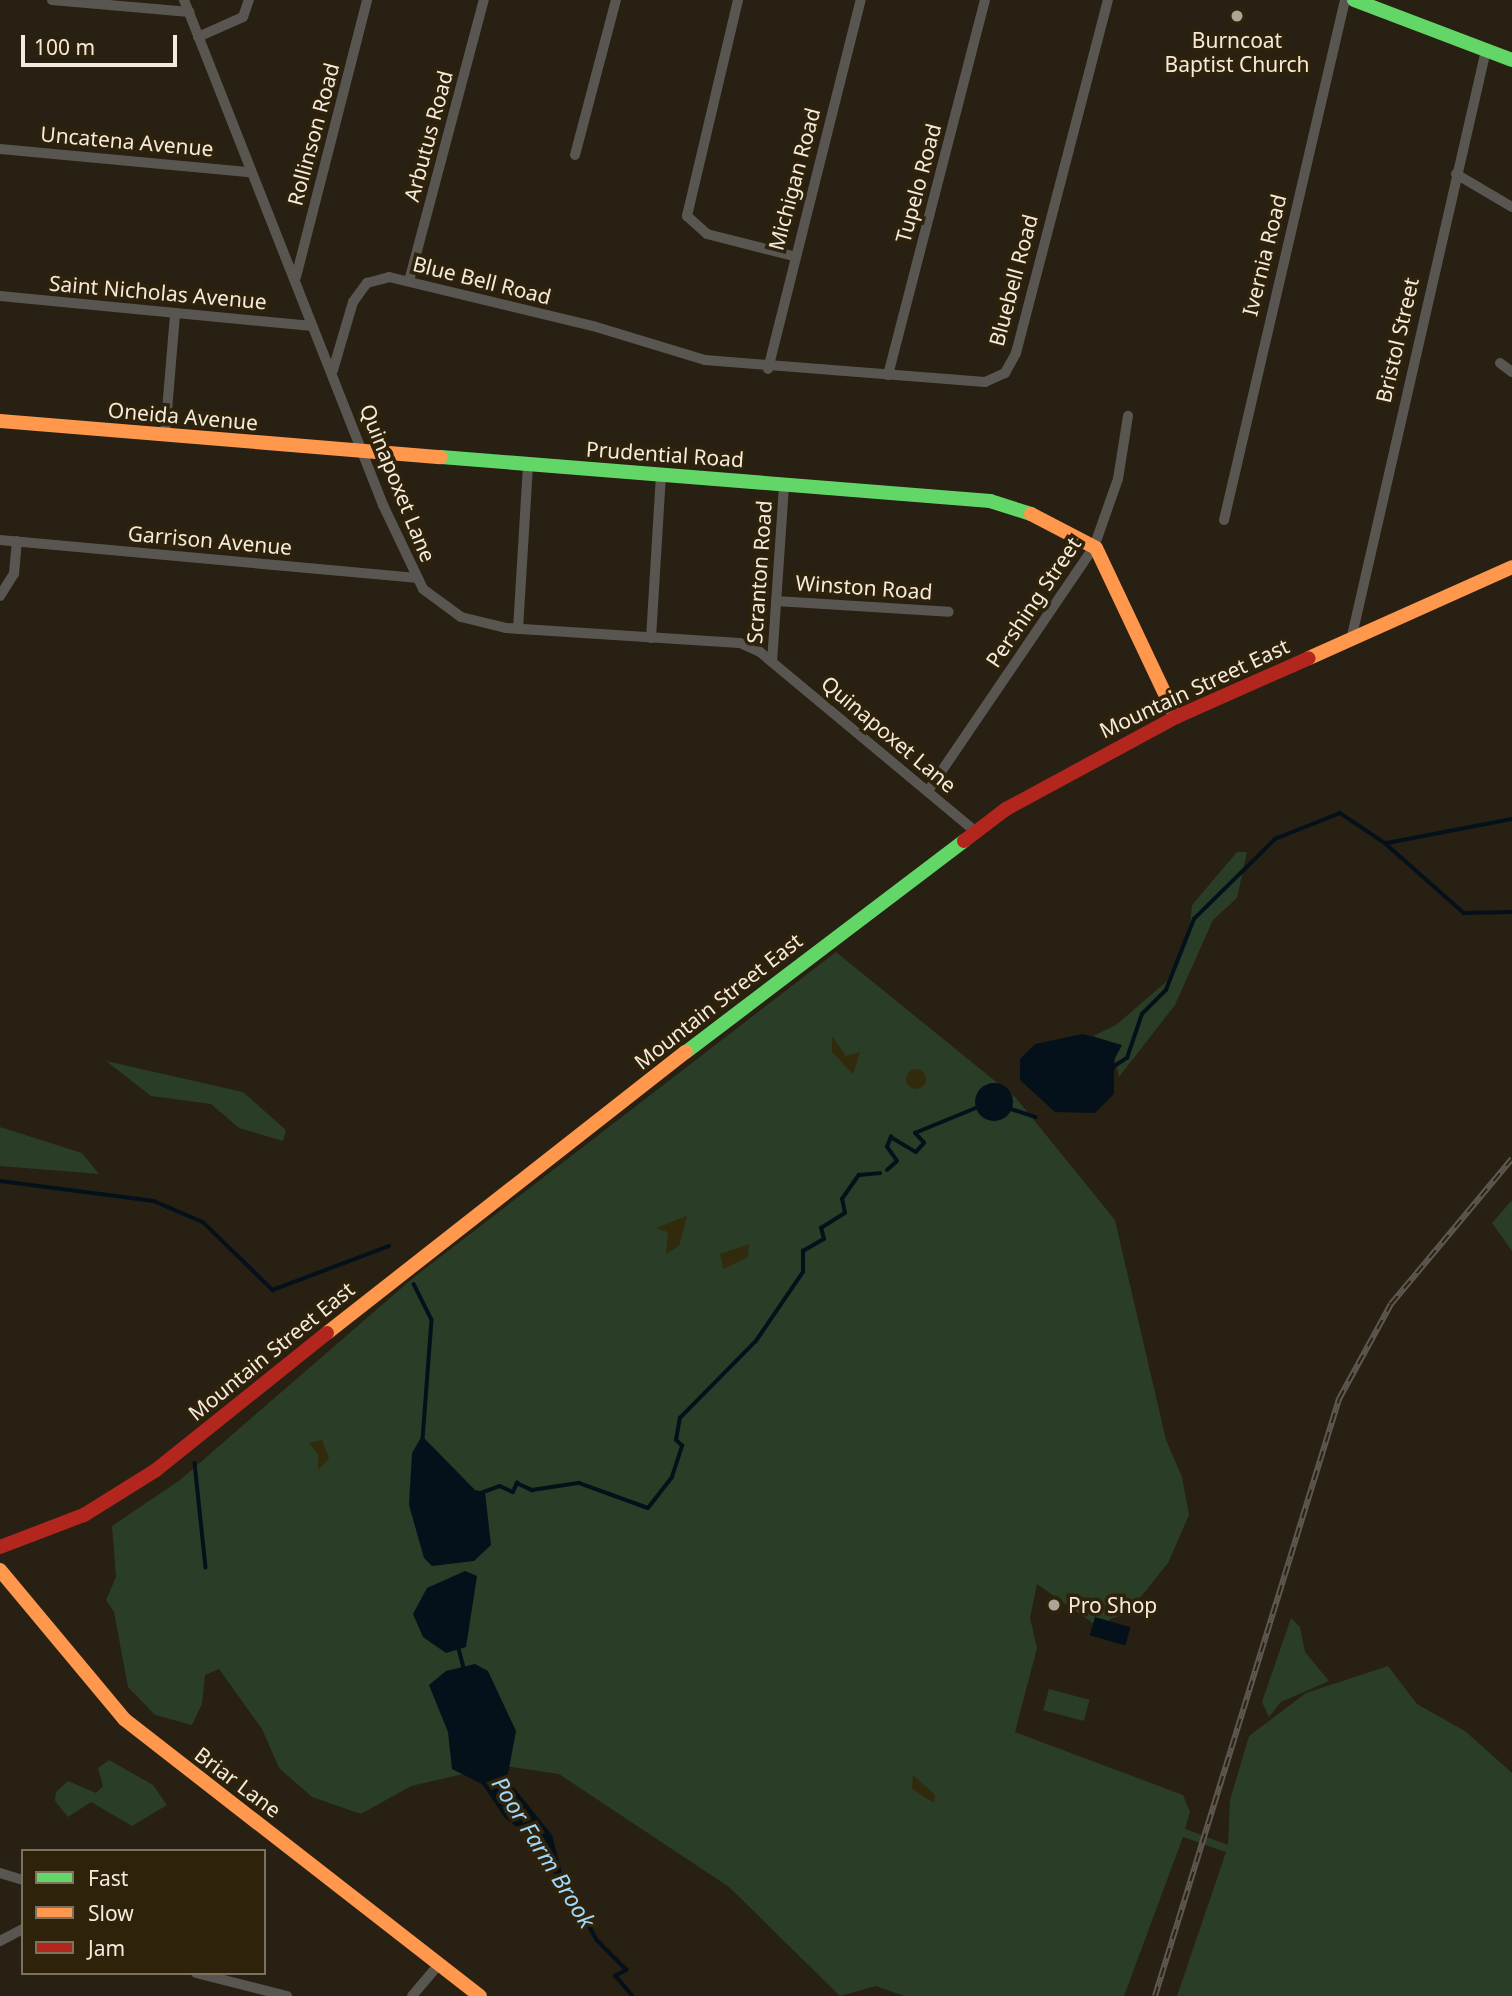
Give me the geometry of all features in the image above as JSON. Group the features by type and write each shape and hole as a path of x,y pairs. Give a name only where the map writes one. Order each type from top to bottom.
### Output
{"main road":[{"path":"1354,0 1512,60"},
{"name":"Oneida Avenue","path":"0,421 363,454"},
{"name":"Prudential Road","path":"363,454 965,497 1057,522 1094,547"},
{"path":"1094,547 1176,717"},
{"name":"Mountain Street East","path":"0,1547 84,1515 156,1469 546,1158 976,832 1059,775 1176,717 1512,567"},
{"name":"Briar Lane","path":"0,1570 124,1719 480,1996"}],"street":[{"path":"52,0 188,12"},
{"name":"Quinapoxet Lane","path":"184,0 250,172 296,278 363,454 415,578 461,617 518,629 740,643 772,662 976,832"},
{"path":"198,37 243,17 249,0"},
{"name":"Rollinson Road","path":"296,278 367,0"},
{"name":"Arbutus Road","path":"409,281 484,0"},
{"path":"575,155 616,0"},
{"path":"738,0 687,216 706,234 793,256"},
{"name":"Michigan Road","path":"768,369 793,256 861,0"},
{"name":"Tupelo Road","path":"888,375 985,0"},
{"name":"Bluebell Road","path":"679,354 768,369 985,382 1005,373 1016,353 1108,0"},
{"name":"Ivernia Road","path":"1224,520 1345,0"},
{"name":"Bristol Street","path":"1351,640 1486,50"},
{"name":"Uncatena Avenue","path":"0,149 250,172"},
{"path":"1456,174 1512,207"},
{"name":"Blue Bell Road","path":"332,370 353,302 367,283 389,277 593,326 679,354"},
{"name":"Saint Nicholas Avenue","path":"0,296 313,326"},
{"path":"164,434 175,314"},
{"path":"1500,363 1512,372"},
{"name":"Pershing Street","path":"928,791 1094,547 1118,479 1128,416"},
{"path":"518,629 528,465"},
{"path":"651,638 661,475"},
{"name":"Scranton Road","path":"772,662 784,484"},
{"name":"Garrison Avenue","path":"0,540 415,578"},
{"path":"0,596 14,574 17,541"},
{"name":"Winston Road","path":"776,601 949,612"},
{"path":"0,1873 21,1879"},
{"path":"0,1941 21,1930"},
{"path":"412,1996 440,1964"},
{"path":"204,1975 287,1996"}],"green space":[{"path":"1237,852 1247,852 1237,898 1213,920 1175,1005 1119,1077 1111,1042 1093,1036 1116,1025 1167,981 1189,935 1192,905"},
{"path":"836,952 1016,1098 1115,1220 1166,1440 1182,1477 1189,1515 1168,1563 1127,1614 1110,1619 1107,1633 1037,1584 1030,1618 1037,1648 1015,1732 1183,1795 1190,1812 1185,1829 1228,1845 1230,1800 1249,1736 1306,1693 1388,1666 1417,1704 1465,1731 1512,1773 1512,1996 1177,1996 1226,1852 1183,1837 1124,1996 904,1996 876,1986 840,1996 729,1887 559,1774 505,1766 459,1775 411,1786 361,1814 312,1797 279,1768 262,1729 219,1669 205,1675 202,1704 192,1725 155,1715 128,1687 114,1612 106,1600 116,1577 112,1526 180,1480 413,1278"},
{"path":"106,1061 243,1092 286,1130 283,1141 239,1128 211,1104 151,1096"},
{"path":"0,1127 82,1153 99,1174 0,1166"},
{"path":"1512,1200 1512,1251 1492,1223"},
{"path":"1291,1618 1300,1627 1305,1652 1329,1681 1281,1702 1269,1717 1262,1702"},
{"path":"1049,1689 1090,1700 1084,1721 1043,1710"},
{"path":"109,1760 153,1785 167,1805 132,1826 91,1802 68,1817 55,1801 56,1792 68,1781 96,1793 103,1786 98,1768"}],"sand":[{"path":"832,1036 846,1056 860,1052 853,1074 832,1052"},
{"path":"912,1069 920,1069 926,1079 920,1089 912,1089 906,1083 906,1075"},
{"path":"687,1216 679,1246 666,1254 668,1232 656,1228"},
{"path":"749,1244 748,1257 723,1269 720,1254"},
{"path":"322,1440 329,1458 318,1470 318,1454 309,1443"},
{"path":"913,1775 935,1795 934,1803 912,1789"}],"water":[{"path":"1083,1034 1122,1045 1114,1060 1114,1094 1095,1113 1055,1112 1020,1080 1020,1059 1035,1044"},
{"path":"994,1083 1007,1089 1013,1102 1007,1115 994,1121 981,1115 975,1102 981,1089"},
{"path":"422,1436 475,1490 485,1492 491,1545 474,1561 432,1566 424,1558 409,1505 412,1453"},
{"path":"465,1571 477,1576 466,1647 446,1653 423,1637 413,1614 427,1588"},
{"path":"1095,1617 1131,1627 1125,1645 1090,1635"},
{"path":"475,1664 488,1671 516,1731 507,1779 552,1835 563,1877 551,1872 536,1841 505,1818 482,1784 452,1769 448,1732 429,1685 446,1671"}],"waterway":[{"path":"1113,1067 1127,1058 1142,1014 1166,990 1194,919 1275,839 1340,813 1385,843 1464,913 1512,912"},
{"path":"1387,843 1512,819"},
{"path":"887,1170 897,1161 887,1147 891,1137 916,1152 924,1143 915,1133 976,1108"},
{"path":"1008,1108 1036,1117"},
{"path":"481,1493 500,1486 513,1492 517,1483 532,1490 579,1483 648,1508 672,1477 682,1446 676,1440 680,1418 756,1341 803,1272 803,1251 824,1239 821,1228 845,1213 842,1199 859,1175 880,1173"},
{"name":"Poor Farm Brook","path":"0,1181 154,1201 203,1222 273,1290 389,1246"},
{"name":"Poor Farm Brook","path":"414,1284 432,1320 423,1440"},
{"path":"195,1463 206,1567"},
{"name":"Poor Farm Brook","path":"459,1649 464,1668"},
{"name":"Poor Farm Brook","path":"561,1875 597,1940 627,1970 616,1976 633,1996"}],"railway":[{"path":"1155,1996 1339,1399 1391,1304 1512,1159"}],"traffic: fast":[{"path":"1354,0 1512,60"},
{"path":"441,457 990,501 1031,514"},
{"path":"686,1052 964,841"}],"traffic: slow":[{"path":"0,421 441,457"},
{"path":"1031,514 1096,548 1176,717"},
{"path":"1309,658 1512,567"},
{"path":"327,1333 686,1052"},
{"path":"0,1570 124,1719 480,1996"}],"traffic: jam":[{"path":"964,841 1006,809 1176,717 1309,658"},
{"path":"0,1547 84,1515 156,1470 327,1333"}],"place":[{"name":"Burncoat Baptist Church","path":"1237,16"},
{"name":"Pro Shop","path":"1054,1605"}]}
